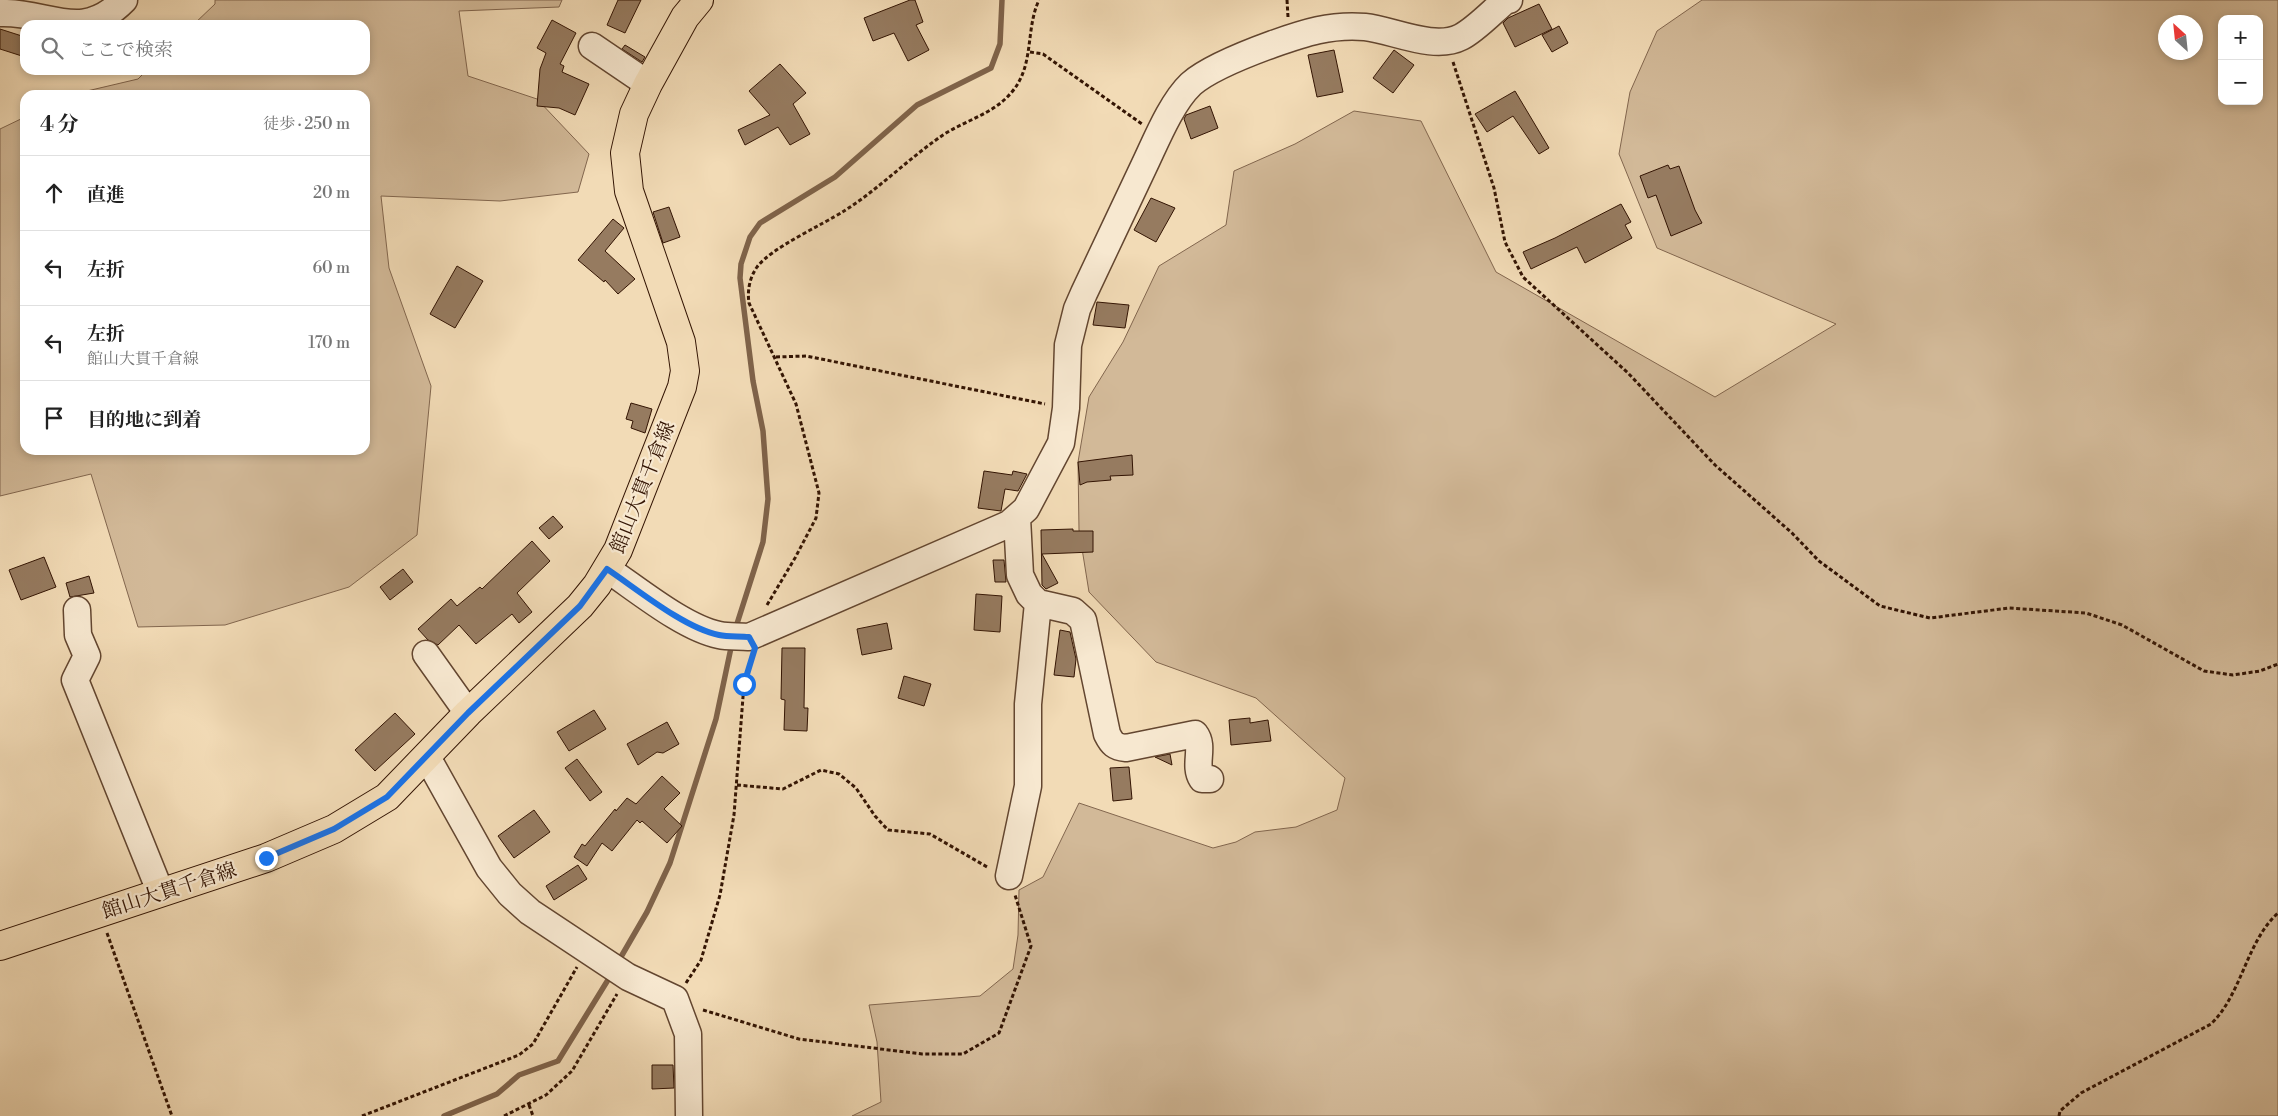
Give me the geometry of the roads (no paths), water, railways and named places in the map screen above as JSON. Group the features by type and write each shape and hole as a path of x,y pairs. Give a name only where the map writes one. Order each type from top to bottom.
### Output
{"main road":[{"name":"館山大貫千倉線","path":"0,946 266,858 334,829 387,797 468,713 580,606 607,569 618,550 682,387 685,371 681,342 629,191 625,152 634,114 648,84 694,1"}],"street":[{"path":"93,20 104,16 124,0"},
{"path":"607,569 685,621 719,635 749,637 1008,524 1017,518 1029,504 1061,443 1066,408 1068,345 1077,309 1158,136 1182,96 1192,84 1210,72 1260,48 1308,31 1329,27 1364,27 1386,30 1425,41 1446,41 1461,38 1505,1 1509,0"},
{"path":"0,14 44,20"},
{"path":"592,46 648,84"},
{"path":"1017,518 1020,575 1029,594 1038,604 1073,611 1083,620 1107,734 1111,742 1117,747 1126,748 1195,734 1200,740 1198,774 1202,779 1210,779"},
{"path":"1009,876 1028,786 1028,704 1038,604"},
{"path":"77,610 78,635 88,656 75,680 160,892"},
{"path":"426,654 468,713"},
{"path":"427,757 490,868 510,894 530,912 628,977 675,998 688,1034 689,1116"}],"waterway":[{"path":"735,630 763,542 768,499 763,431 753,381 740,278 741,264 750,237 760,223 835,177 917,105 991,68 1000,44 1002,0"},
{"path":"618,962 647,912 670,863 716,719 732,643"},
{"path":"444,1116 497,1094 519,1075 558,1061 611,975"}]}
